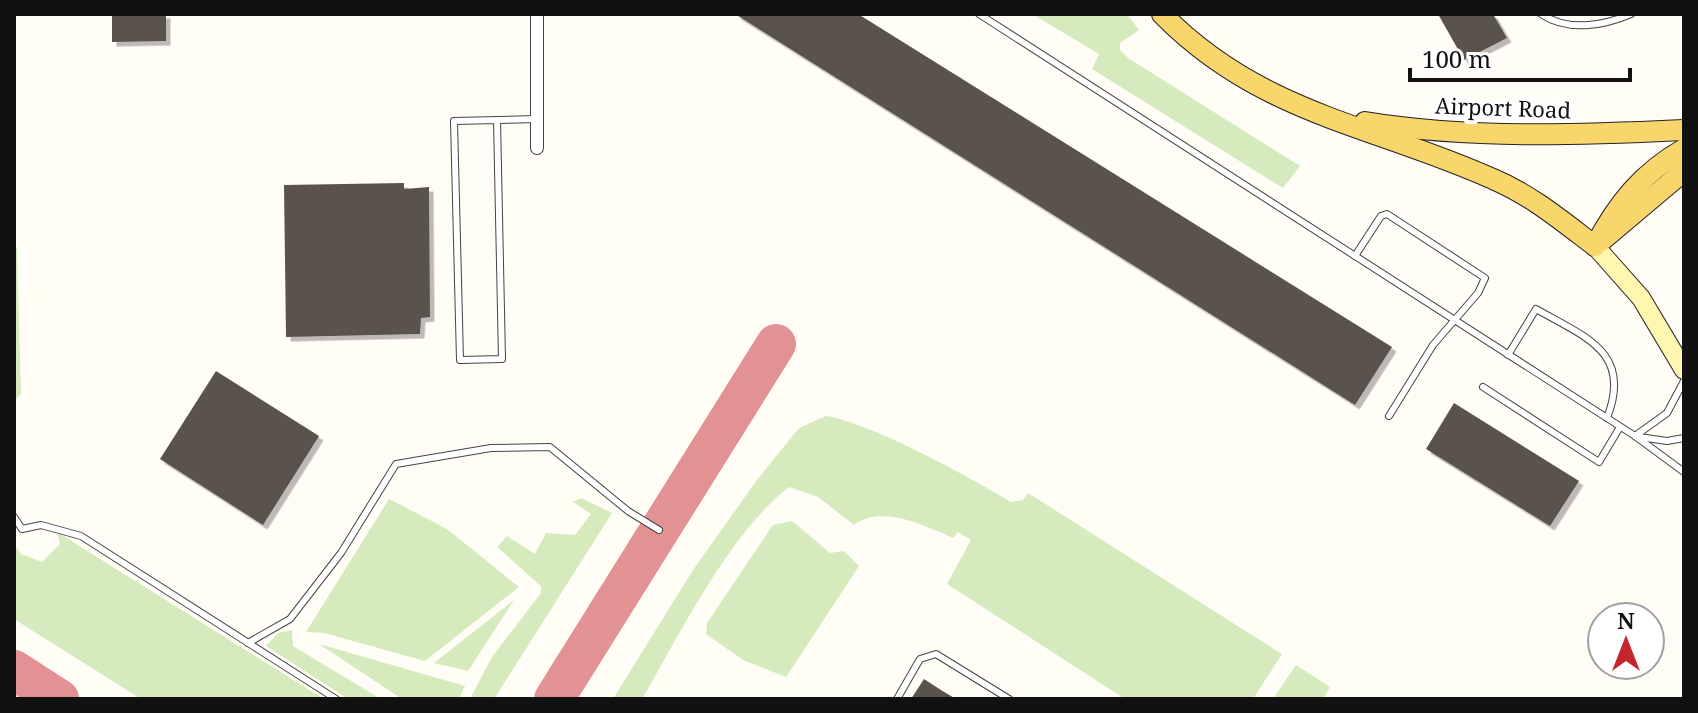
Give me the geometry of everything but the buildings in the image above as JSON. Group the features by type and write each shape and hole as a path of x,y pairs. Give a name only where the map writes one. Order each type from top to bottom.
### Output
{"main road":[{"path":"1162,14 1229,71 1320,116 1492,178 1546,209 1595,246"},
{"name":"Airport Road","path":"1320,116 1403,128 1544,134 1684,130"},
{"path":"1595,246 1617,205 1640,180 1684,149"},
{"path":"1595,246 1632,218 1652,196 1684,171"}],"street":[{"path":"537,14 537,148"},
{"path":"1595,246 1641,298 1684,370"}],"lane":[{"path":"979,14 1635,436 1684,472"},
{"path":"1541,14 1578,26 1610,24 1631,14"},
{"path":"497,120 502,359 460,360 454,121 537,119"},
{"path":"1355,256 1381,216 1387,214 1483,275 1484,282 1433,345 1389,416"},
{"path":"1508,355 1536,309 1597,344 1615,375 1618,392 1607,418"},
{"path":"1635,436 1667,413 1684,381"},
{"path":"1483,387 1599,462 1620,427"},
{"path":"1635,436 1667,441 1684,438"},
{"path":"248,643 290,619 341,553 396,464 491,448 550,447 628,511 659,530"},
{"path":"14,517 22,529 41,525 81,536 336,699"},
{"path":"897,699 920,659 936,654 1009,699"}],"green space":[{"path":"1032,14 1127,14 1139,30 1120,43 1120,50 1128,58 1300,166 1283,188 1092,69 1099,54"},
{"path":"14,247 17,247 21,394 14,401"},
{"path":"826,416 894,440 1011,502 1023,500 1028,493 1282,654 1253,699 1125,699 947,584 971,540 958,532 953,538 917,523 890,517 877,516 854,525 818,497 789,487 767,506 727,557 642,699 613,699 693,570 757,480 799,428"},
{"path":"581,498 612,513 494,699 470,699 492,657 541,593 541,586 497,547 507,536 535,554 546,533 575,535 591,514 573,502"},
{"path":"389,499 447,529 519,587 425,661 324,633 306,632"},
{"path":"792,521 830,553 844,551 859,566 786,677 743,660 706,634 707,623 773,525"},
{"path":"57,532 324,699 141,699 14,619 14,544 21,554 42,562 60,544"},
{"path":"514,600 468,671 434,663"},
{"path":"292,630 293,646 381,699 348,699 266,646 278,633"},
{"path":"319,644 465,686 459,699 402,699"},
{"path":"1296,665 1330,687 1323,699 1273,699"}],"taxiway":[{"path":"554,699 776,344"},
{"path":"14,670 59,699"}]}
